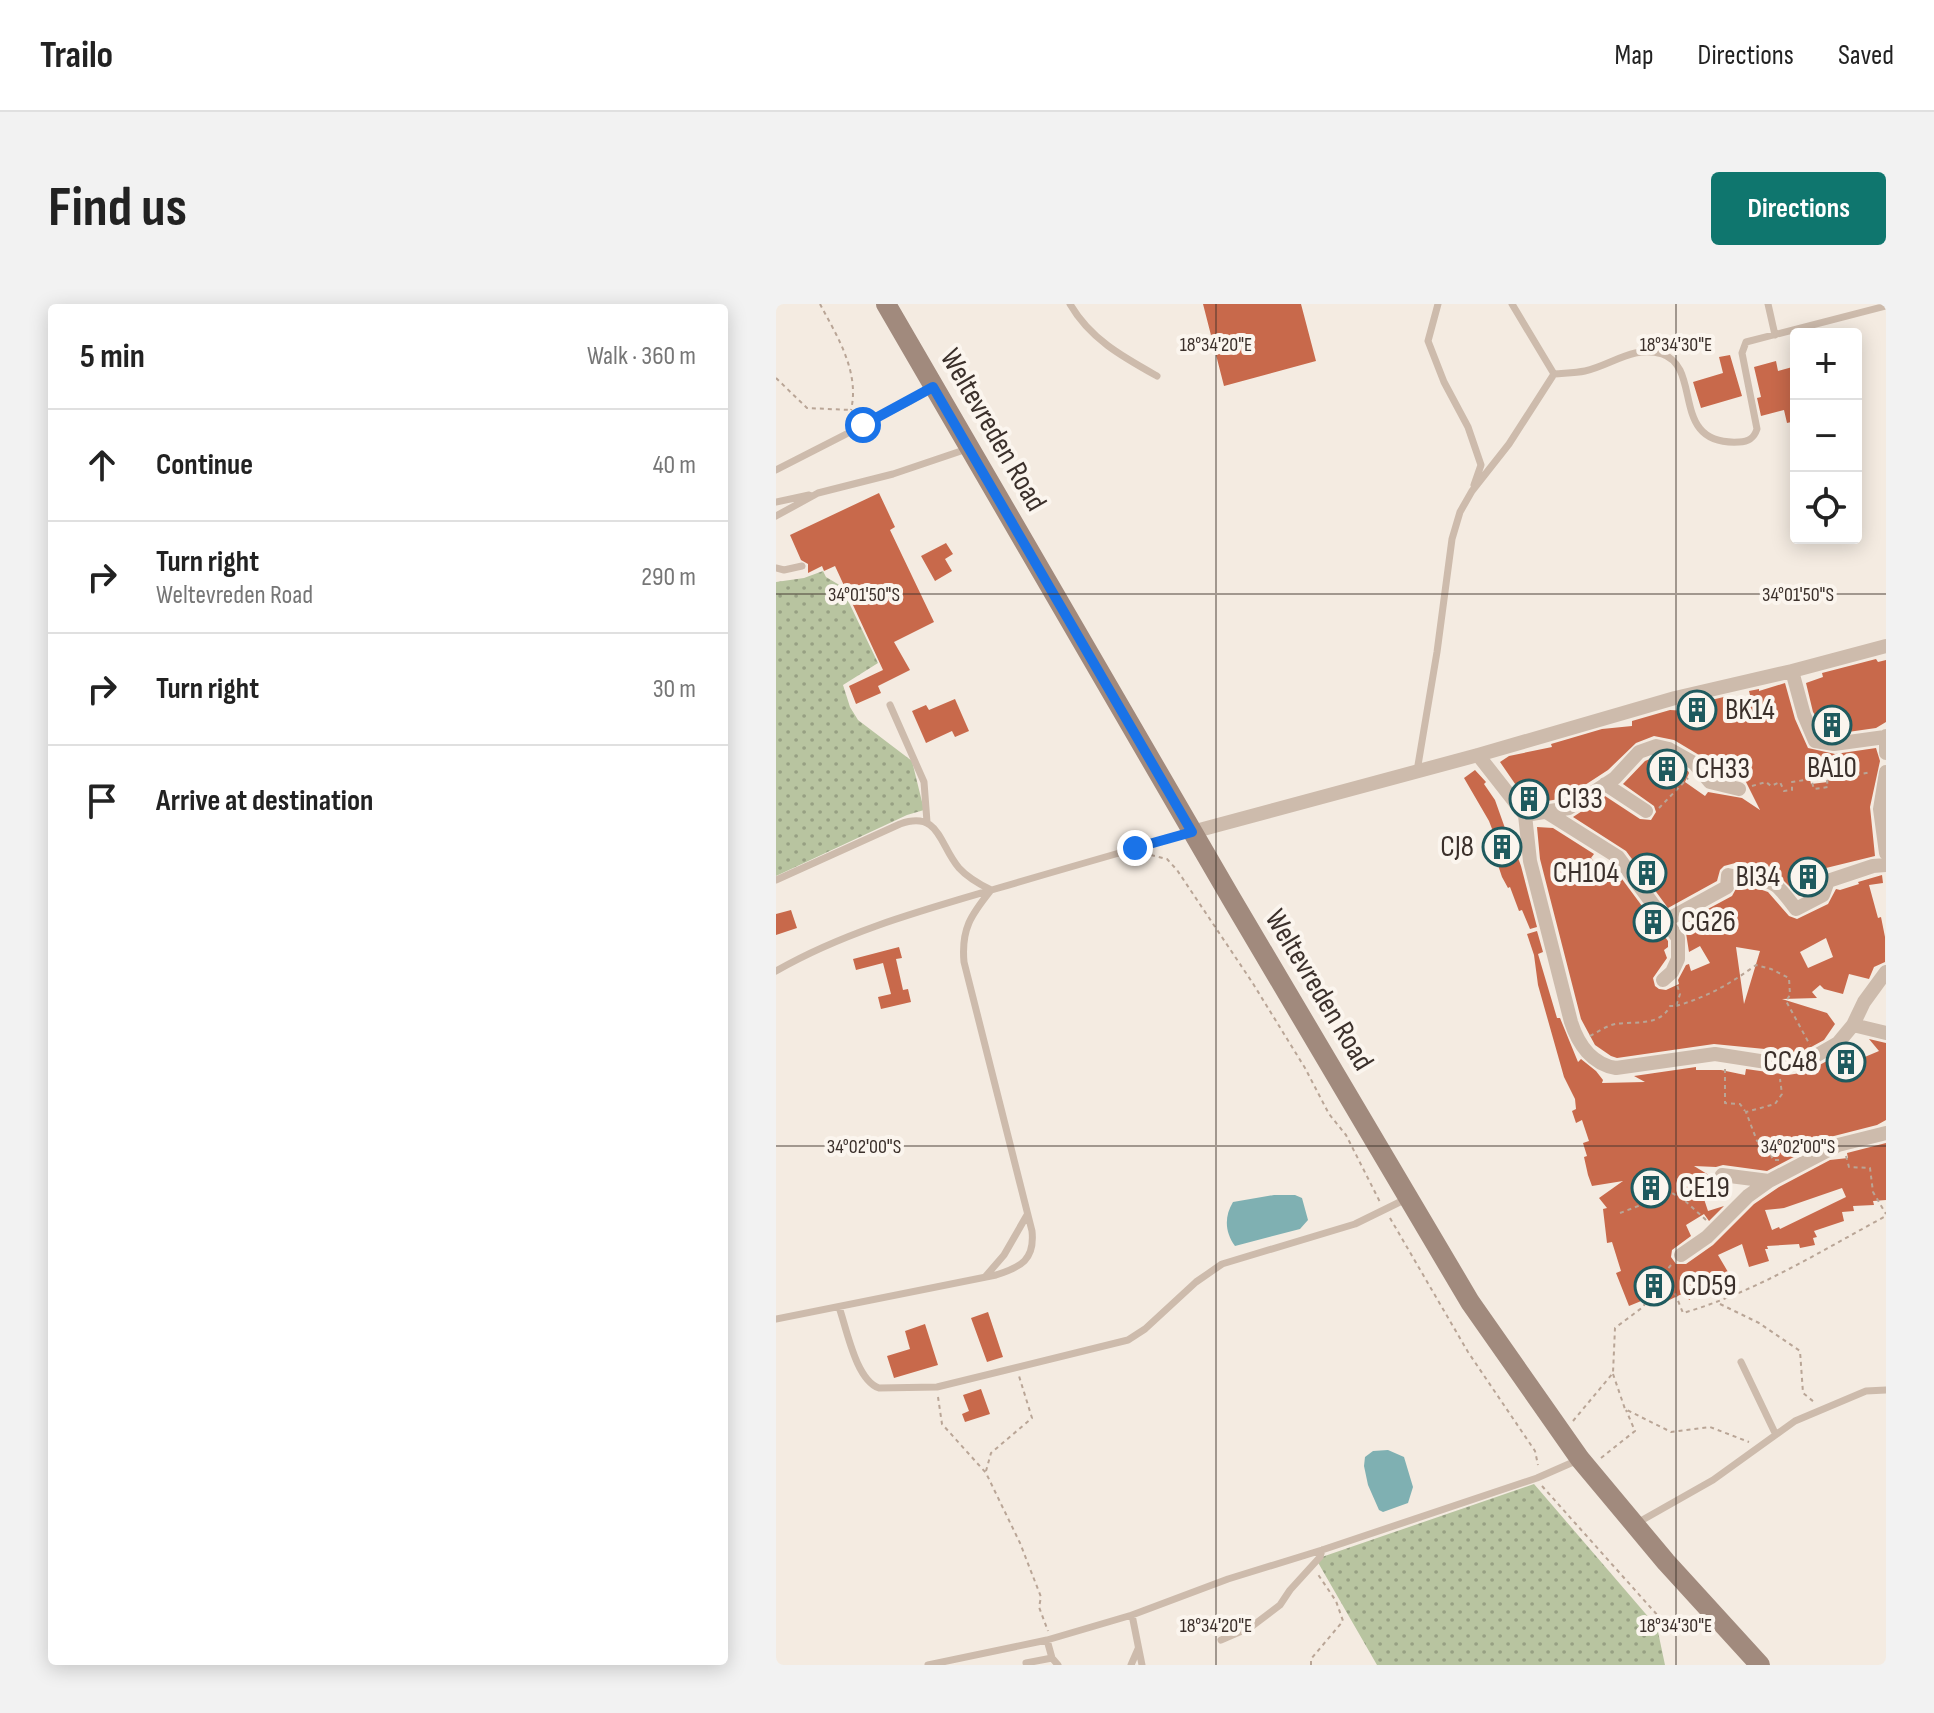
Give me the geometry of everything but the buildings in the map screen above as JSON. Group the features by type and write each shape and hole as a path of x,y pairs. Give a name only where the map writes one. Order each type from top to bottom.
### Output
{"street":[{"name":"Weltevreden Road","path":"886,304 1192,832 1470,1302 1580,1459 1721,1625 1760,1665"},
{"path":"1192,832 1675,698 1886,646"},
{"path":"1792,671 1815,741 1834,744 1886,736 1886,753"},
{"path":"1525,815 1569,808 1605,784 1639,752 1656,746 1669,749 1698,768 1710,782 1739,789"},
{"path":"1478,755 1525,815 1530,861 1571,1022 1581,1045 1602,1065 1616,1068 1704,1055 1727,1055 1778,1064 1805,1062 1828,1050 1853,1025 1864,1002 1886,972"},
{"path":"1880,772 1880,809 1886,853"},
{"path":"1605,784 1646,811"},
{"path":"1548,813 1618,857 1679,944 1678,959 1668,976"},
{"path":"1665,921 1727,887 1728,875 1738,877 1740,872 1770,879 1778,884 1796,909 1823,895 1828,881 1873,866 1886,865"},
{"path":"1853,1025 1886,1033"},
{"path":"1681,1255 1769,1181 1843,1144 1886,1133"},
{"path":"1722,1175 1769,1181"}],"lane":[{"path":"1070,304 1087,328 1108,347 1157,376"},
{"path":"1438,304 1428,341 1444,382 1468,427 1481,465 1472,491"},
{"path":"1512,304 1554,374"},
{"path":"1768,304 1775,335"},
{"path":"1554,374 1584,371 1634,352 1658,353 1673,359 1680,368 1691,414 1704,432 1714,439 1745,442 1753,437 1757,429 1742,348 1746,342 1886,306"},
{"path":"1416,772 1431,692 1452,539 1460,512 1554,374"},
{"path":"776,470 933,387"},
{"path":"776,502 893,474 968,447"},
{"path":"776,516 818,493"},
{"path":"776,568 784,570 802,566"},
{"path":"890,705 924,782 927,822"},
{"path":"776,880 900,824 918,820 927,822 936,830 957,867 971,880 991,890"},
{"path":"776,971 842,938 942,904 1192,832"},
{"path":"776,1319 985,1277 1014,1268 1031,1253 1032,1231 964,962 962,943 966,927 991,890"},
{"path":"839,1307 862,1373 871,1385 879,1388 937,1387 1128,1340 1222,1264 1355,1224 1408,1198"},
{"path":"985,1277 1004,1255 1027,1215"},
{"path":"1741,1362 1775,1433"},
{"path":"1635,1524 1713,1480 1775,1433 1821,1408 1866,1391 1886,1390"},
{"path":"928,1665 1047,1640 1132,1615 1228,1579 1537,1478 1580,1459"},
{"path":"1221,1640 1251,1627 1280,1605 1320,1557 1322,1550"},
{"path":"1132,1615 1142,1665"},
{"path":"1014,1647 1026,1664 1055,1662 1047,1640"},
{"path":"1131,1665 1138,1649"}],"path":[{"path":"820,304 847,358 854,400 851,410"},
{"path":"776,378 807,408 851,410 863,425"},
{"path":"1646,811 1660,807 1698,768"},
{"path":"1739,789 1766,782 1771,786 1780,782 1784,791 1792,790 1792,782 1811,779 1814,789 1828,787 1827,781 1880,772"},
{"path":"1135,848 1167,859 1177,870 1252,982 1305,1068 1329,1114 1346,1135 1367,1179 1468,1352 1535,1451 1537,1478 1668,1627"},
{"path":"1581,1045 1607,1027 1658,1019 1670,1006 1703,998 1756,965 1789,978 1790,995 1786,1001 1814,1051 1828,1050"},
{"path":"1668,976 1680,994 1676,1006"},
{"path":"1727,1055 1725,1103 1740,1104 1757,1141 1765,1141 1773,1160 1779,1160 1791,1171"},
{"path":"1746,1112 1775,1104 1782,1094 1778,1064"},
{"path":"1666,1271 1683,1313 1718,1303 1781,1275 1886,1215 1873,1192 1870,1168 1849,1167 1843,1144"},
{"path":"1683,1199 1722,1175"},
{"path":"1620,1213 1672,1193 1716,1228"},
{"path":"1580,1459 1599,1460 1635,1431 1613,1373 1615,1328 1643,1307 1648,1298 1641,1280 1666,1271 1681,1255"},
{"path":"1718,1303 1759,1323 1800,1351 1803,1393 1821,1408"},
{"path":"986,1473 991,1453 1032,1418 1016,1366"},
{"path":"1562,1436 1613,1373"},
{"path":"937,1387 942,1424 986,1473 1032,1571 1041,1597 1039,1607 1048,1627 1047,1640"},
{"path":"1625,1409 1671,1432 1710,1427 1758,1445"},
{"path":"1311,1665 1311,1659 1343,1621 1336,1601 1312,1566"}],"green space":[{"path":"823,571 826,577 841,586 878,663 843,685 850,707 858,720 912,761 924,810 776,876 776,582 804,578"},
{"path":"1534,1484 1657,1627 1665,1665 1377,1665 1316,1559"}],"water":[{"path":"1274,1195 1302,1198 1308,1220 1300,1229 1235,1246 1227,1224 1233,1202"},
{"path":"1388,1450 1404,1457 1413,1487 1408,1503 1383,1512 1379,1510 1368,1485 1364,1466 1365,1457 1373,1451"}],"place":[{"name":"BK14","path":"1697,710"},
{"name":"BA10","path":"1832,725"},
{"name":"CH33","path":"1667,769"},
{"name":"CI33","path":"1529,799"},
{"name":"CJ8","path":"1502,847"},
{"name":"CH104","path":"1647,873"},
{"name":"BI34","path":"1808,877"},
{"name":"CG26","path":"1653,922"},
{"name":"CC48","path":"1846,1062"},
{"name":"CE19","path":"1651,1188"},
{"name":"CD59","path":"1654,1286"}],"route":[{"path":"863,425 933,387 1192,832 1135,848"}]}
